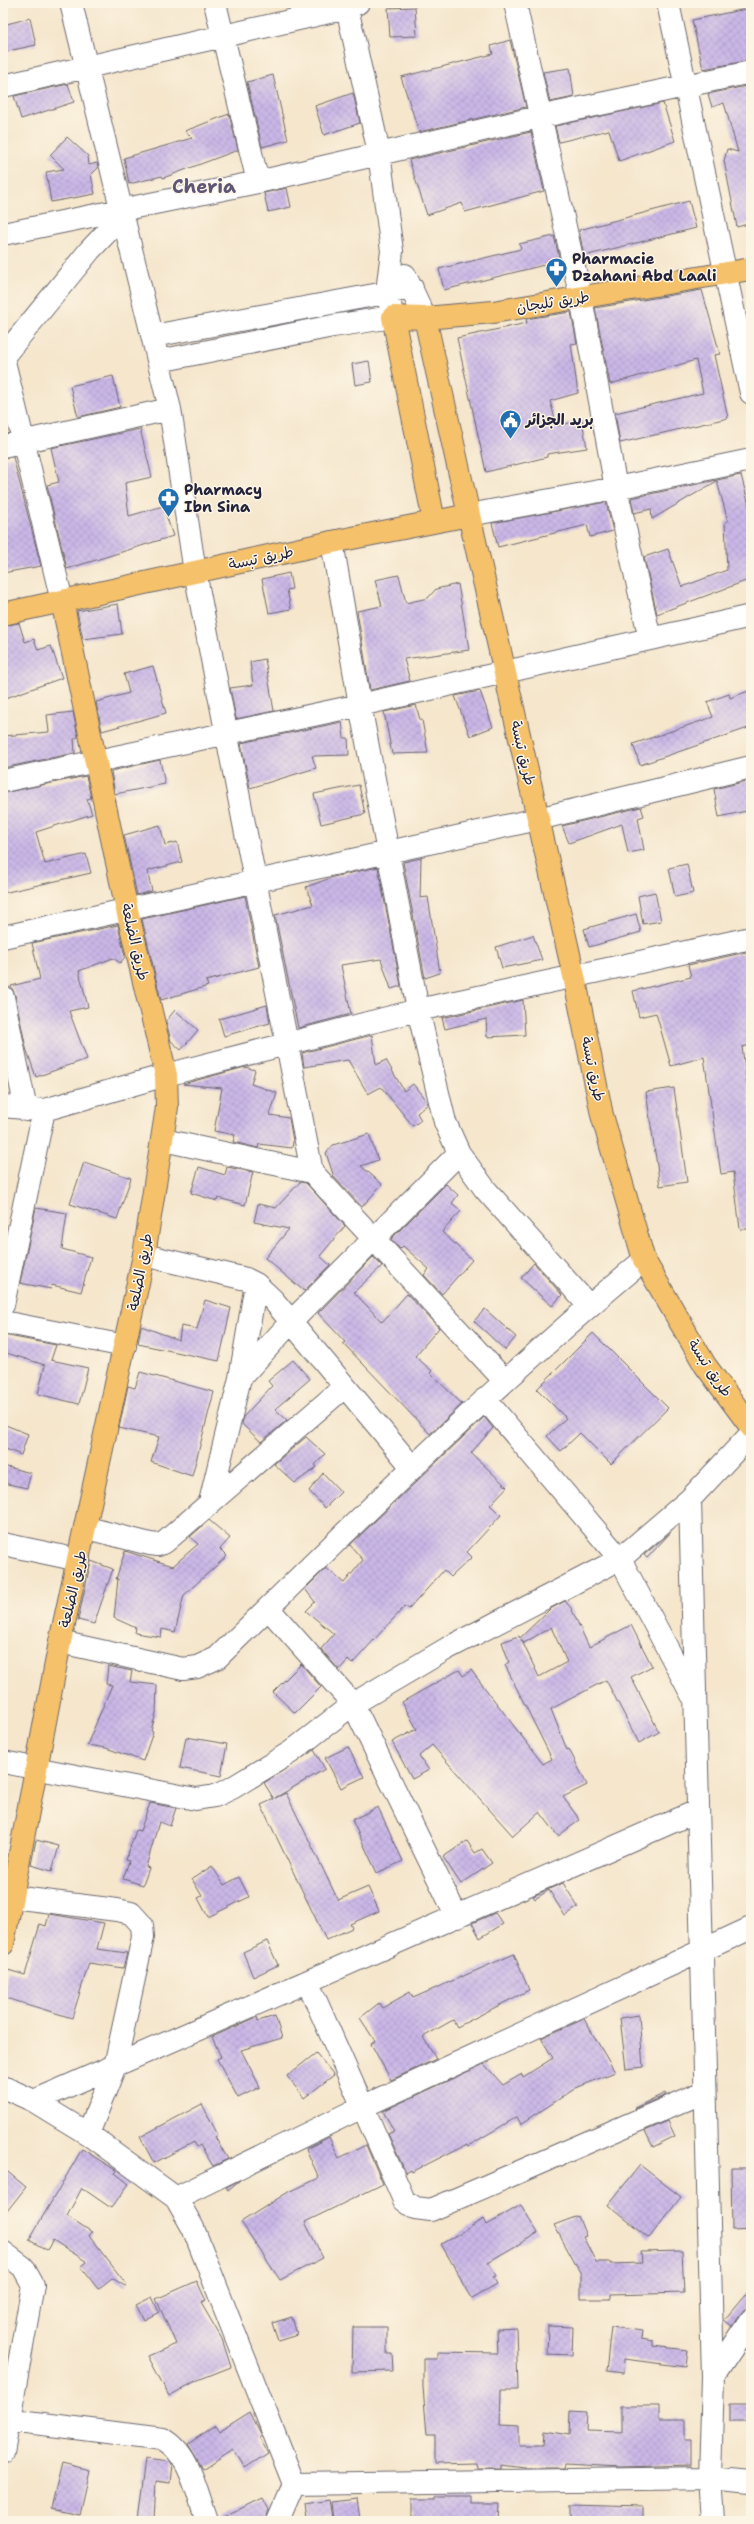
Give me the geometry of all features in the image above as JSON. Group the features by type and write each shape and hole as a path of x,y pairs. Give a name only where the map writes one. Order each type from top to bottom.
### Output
{"main road":[{"name":"طريق ثليجان","path":"393,318 424,318 492,312 725,275 751,269"},
{"path":"393,318 434,521"},
{"path":"424,318 469,515"},
{"name":"طريق تبسة","path":"3,614 332,542 469,515 574,976 602,1115 644,1260 705,1365 751,1427"},
{"name":"طريق الضلعة","path":"3,1944 60,1642 87,1528 144,1255 167,1107 166,1075 127,910 62,600"}],"street":[{"path":"71,3 170,409 196,572 226,733 289,1045 312,1172 505,1381"},
{"path":"215,3 258,182"},
{"path":"515,3 539,117 581,298 616,488 650,639"},
{"path":"668,3 751,393"},
{"path":"3,86 86,68 350,5 379,153 392,251 387,292 393,318 333,326 159,361"},
{"path":"3,234 123,215 379,153 685,85 751,72"},
{"path":"62,600 13,444 3,357 90,250 123,215"},
{"path":"392,251 412,288 424,318"},
{"path":"153,336 412,288"},
{"path":"13,444 170,409"},
{"path":"469,515 616,488 751,460"},
{"path":"332,542 360,705 418,1010 445,1122 459,1153 485,1189 589,1306"},
{"path":"3,781 360,705 751,616"},
{"path":"3,937 538,820 751,767"},
{"path":"3,1106 35,1110 166,1075 289,1045 418,1010 751,938"},
{"path":"3,996 35,1110 3,1305"},
{"path":"163,1140 312,1172"},
{"path":"240,1378 290,1323 459,1153"},
{"path":"144,1255 246,1279 256,1284 273,1300 343,1388 412,1468"},
{"path":"60,1642 183,1670 197,1667 217,1658 485,1399 589,1306 644,1260"},
{"path":"210,1502 240,1378 256,1284"},
{"path":"3,1322 125,1346"},
{"path":"87,1528 158,1545 165,1542 343,1388"},
{"path":"485,1399 620,1559 694,1699"},
{"path":"3,1762 196,1799 215,1796 232,1788 291,1752 353,1704 448,1648 620,1559 690,1499 751,1434"},
{"path":"690,1499 704,2092 713,2377 710,2478 713,2521"},
{"path":"3,1544 79,1560"},
{"path":"268,1608 353,1704 457,1917"},
{"path":"34,2102 697,1811"},
{"path":"12,1897 124,1911 131,1913 142,1925 143,1937 115,2066 88,2134"},
{"path":"176,2198 362,2107 751,1928"},
{"path":"308,1983 404,2200 415,2208 431,2210 704,2092"},
{"path":"3,2087 34,2102 88,2134 176,2198 193,2228 294,2484 278,2521"},
{"path":"3,2252 24,2267 33,2286 6,2420 3,2453"},
{"path":"713,2377 751,2320"},
{"path":"6,2420 163,2439 172,2444 181,2453 207,2521"},
{"path":"294,2484 710,2478 751,2482"}],"building":[{"path":"415,7 417,36 390,37 388,8"},
{"path":"751,8 751,60 703,69 692,20"},
{"path":"30,18 36,45 3,52 3,25"},
{"path":"510,40 526,107 419,132 401,77 493,54 491,46"},
{"path":"570,68 574,97 550,102 543,72"},
{"path":"273,75 288,140 262,147 247,82"},
{"path":"68,84 74,102 21,119 14,96"},
{"path":"751,85 751,223 737,227 724,161 727,149 738,152 724,103 712,107 708,94"},
{"path":"353,93 360,123 324,135 315,106"},
{"path":"663,103 675,141 619,161 609,130 559,142 555,126"},
{"path":"229,114 238,150 163,178 162,176 129,184 124,158 192,138 185,131"},
{"path":"531,132 544,191 465,212 462,203 427,215 409,160"},
{"path":"67,137 88,156 89,165 97,163 98,168 91,175 95,194 51,202 46,172 64,169 50,155"},
{"path":"287,188 291,207 268,212 264,193"},
{"path":"689,201 696,228 584,256 579,230"},
{"path":"554,236 560,261 444,290 439,269 521,249 519,244"},
{"path":"702,290 720,354 714,355 728,418 620,443 615,413 703,393 696,360 610,384 595,308"},
{"path":"571,312 577,343 571,344 578,393 550,401 557,426 582,420 587,448 547,454 547,457 486,472 457,338 527,323 526,319"},
{"path":"369,361 372,382 355,385 352,364"},
{"path":"113,376 120,407 78,417 70,386"},
{"path":"140,429 152,477 125,483 129,516 163,506 173,536 67,569 47,485 59,482 51,448"},
{"path":"13,457 41,566 3,573 3,458"},
{"path":"741,475 751,513 751,579 657,614 644,557 668,549 682,587 727,570 725,522 728,521 717,481 652,519 651,509 634,513 631,498"},
{"path":"606,502 613,531 590,537 587,525 498,547 492,523"},
{"path":"289,573 292,589 287,590 291,609 269,613 262,579"},
{"path":"399,575 406,603 428,598 436,589 458,584 469,650 404,659 410,681 370,690 357,611 382,606 375,580"},
{"path":"118,604 122,634 83,639 77,611"},
{"path":"19,623 25,642 34,639 38,650 51,646 62,678 3,699 3,626"},
{"path":"265,659 274,711 236,719 230,688 253,685 250,662"},
{"path":"153,666 166,713 102,731 96,702 129,693 124,674"},
{"path":"751,690 751,727 640,765 633,744 713,717 707,702 729,694 730,698"},
{"path":"480,691 493,727 470,736 455,696"},
{"path":"416,705 420,720 422,720 428,753 392,754 384,712"},
{"path":"73,712 78,737 74,739 75,753 3,768 3,736 49,732 47,715"},
{"path":"342,722 344,738 348,738 349,755 312,756 316,768 250,788 241,743"},
{"path":"160,760 165,784 115,794 111,771"},
{"path":"86,776 91,798 87,799 92,814 36,832 45,864 86,854 91,873 3,893 3,793"},
{"path":"751,780 751,810 719,817 714,789"},
{"path":"359,785 365,814 321,824 314,794"},
{"path":"641,807 644,816 638,818 644,850 628,853 622,824 569,843 562,826"},
{"path":"160,825 165,845 177,842 182,862 147,871 152,891 137,895 124,835"},
{"path":"421,858 420,898 428,897 440,973 425,978 403,862"},
{"path":"687,864 693,893 675,897 669,868"},
{"path":"378,867 401,986 391,989 381,959 341,965 351,1014 298,1028 275,915 313,905 306,887 333,877"},
{"path":"655,892 661,921 643,924 638,896"},
{"path":"245,896 259,967 206,981 208,986 161,1000 142,919"},
{"path":"636,914 641,932 589,947 584,929"},
{"path":"118,925 125,957 120,963 113,958 79,971 88,1007 69,1011 87,1059 36,1077 26,1048 15,995 11,986 40,979 32,943"},
{"path":"533,935 542,960 502,968 496,947"},
{"path":"751,951 751,1045 742,1047 751,1110 751,1229 740,1229 733,1172 721,1174 704,1057 671,1066 656,1013 639,1017 633,991 691,977 688,965"},
{"path":"523,1000 525,1035 487,1037 486,1019 445,1029 442,1018"},
{"path":"267,1005 270,1023 224,1036 219,1019"},
{"path":"175,1010 198,1030 181,1050 171,1041 166,1021"},
{"path":"372,1035 376,1065 386,1060 404,1091 413,1084 428,1104 417,1113 421,1120 413,1126 381,1087 368,1094 348,1060 304,1067 302,1053"},
{"path":"245,1067 255,1070 251,1084 277,1093 270,1115 289,1118 293,1141 292,1148 259,1144 258,1148 233,1142 235,1135 214,1131 222,1088 183,1084"},
{"path":"674,1088 687,1182 660,1186 646,1092"},
{"path":"369,1134 378,1160 361,1166 382,1184 362,1207 334,1177 326,1153 333,1145"},
{"path":"84,1162 131,1178 117,1219 70,1204"},
{"path":"199,1167 225,1175 227,1167 253,1172 245,1205 218,1198 217,1201 191,1193"},
{"path":"300,1182 306,1183 345,1226 320,1256 330,1265 304,1291 265,1258 289,1229 254,1222 258,1204 276,1208"},
{"path":"446,1184 458,1195 452,1203 461,1211 442,1232 472,1260 442,1294 424,1275 429,1269 403,1246 400,1249 391,1239"},
{"path":"36,1208 67,1213 62,1249 91,1257 81,1292 52,1285 51,1289 20,1283"},
{"path":"373,1257 382,1266 354,1292 382,1322 407,1294 439,1328 415,1356 432,1371 430,1373 462,1404 430,1434 343,1343 345,1342 318,1313"},
{"path":"534,1263 562,1295 552,1306 521,1278"},
{"path":"205,1300 231,1308 219,1361 138,1344 141,1326 179,1340 181,1326 197,1329"},
{"path":"485,1309 516,1337 505,1350 474,1321"},
{"path":"593,1333 668,1408 611,1464 580,1433 561,1451 547,1436 566,1418 537,1389"},
{"path":"3,1335 56,1345 51,1360 88,1368 79,1404 38,1394 45,1365 3,1352"},
{"path":"293,1360 310,1379 275,1409 287,1420 261,1442 242,1424 243,1417 272,1386 268,1381"},
{"path":"140,1372 214,1392 192,1476 151,1462 159,1437 119,1428 128,1386 135,1388"},
{"path":"484,1417 493,1428 471,1453 507,1487 490,1505 501,1515 467,1552 472,1557 451,1577 444,1570 409,1609 405,1606 352,1664 348,1660 339,1670 321,1649 334,1634 306,1611 315,1602 305,1589 326,1568 344,1583 363,1560 350,1545"},
{"path":"3,1424 28,1434 21,1455 3,1448"},
{"path":"306,1437 325,1454 315,1465 317,1467 295,1483 274,1464"},
{"path":"3,1466 31,1473 27,1488 3,1483"},
{"path":"323,1473 341,1492 325,1508 309,1491"},
{"path":"209,1520 230,1538 220,1549 227,1556 184,1595 175,1632 162,1629 161,1637 135,1633 136,1628 114,1618 118,1579 116,1579 125,1551 173,1566 198,1544 190,1537"},
{"path":"671,1532 647,1558 644,1555"},
{"path":"91,1561 113,1569 94,1624 78,1620"},
{"path":"565,1601 571,1608 589,1647 631,1625 652,1666 631,1677 659,1732 639,1743 606,1680 551,1709 567,1750 569,1749 587,1785 563,1797 580,1820 558,1836 540,1812 513,1836 432,1745 419,1756 429,1770 412,1779 392,1742 417,1729 402,1702 459,1670 463,1676 471,1670 543,1764 552,1759 505,1665 509,1662 502,1642 519,1636 520,1638 550,1609","holes":["551,1627 567,1662 539,1677 521,1639 524,1643"]},
{"path":"301,1664 321,1687 295,1713 273,1692"},
{"path":"108,1666 132,1671 130,1682 157,1685 156,1713 151,1731 153,1732 143,1761 106,1748 87,1745 112,1685 106,1684"},
{"path":"186,1737 227,1744 221,1776 180,1768"},
{"path":"348,1747 364,1777 341,1788 325,1758"},
{"path":"314,1750 325,1769 275,1798 286,1793 338,1900 368,1887 379,1911 350,1924 352,1928 326,1940 261,1805 274,1799 264,1783"},
{"path":"150,1803 176,1808 170,1826 159,1822 146,1867 149,1868 143,1885 123,1879 129,1861 126,1860 136,1830 140,1831"},
{"path":"378,1807 403,1861 377,1873 352,1820"},
{"path":"36,1840 59,1846 52,1871 31,1865"},
{"path":"467,1841 475,1853 482,1849 492,1863 461,1884 443,1857"},
{"path":"212,1866 224,1885 239,1877 249,1897 208,1917 198,1898 202,1896 192,1879"},
{"path":"563,1883 578,1907 565,1916 549,1890 535,1899 533,1896"},
{"path":"495,1913 503,1924 480,1938 472,1923"},
{"path":"49,1914 104,1923 97,1949 127,1953 123,1968 89,1963 72,2018 3,1997 8,1970 25,1975 40,1924 46,1926"},
{"path":"267,1941 278,1965 253,1977 243,1952"},
{"path":"514,1954 529,1990 457,2027 453,2020 423,2037 436,2059 391,2080 371,2044 375,2041 360,2018 379,2003 382,2008 410,1992 413,1998"},
{"path":"639,2015 643,2067 626,2069 620,2018"},
{"path":"275,2016 282,2038 241,2050 260,2087 238,2098 217,2059 221,2057 212,2037 257,2017 258,2021"},
{"path":"584,2019 615,2072 576,2088 521,2124 517,2117 468,2146 467,2144 412,2172 411,2170 406,2173 388,2134 394,2131 383,2111 484,2064 503,2085 522,2074 523,2077 553,2058 541,2038"},
{"path":"316,2053 334,2075 304,2098 287,2076"},
{"path":"665,2093 666,2095 634,2109 634,2108"},
{"path":"202,2104 218,2135 215,2137 228,2159 213,2166 200,2145 197,2147 194,2142 154,2163 140,2137"},
{"path":"668,2121 675,2136 653,2147 645,2131"},
{"path":"329,2137 339,2158 366,2145 383,2184 305,2222 323,2258 280,2280 241,2222 285,2194 319,2178 306,2149"},
{"path":"82,2149 117,2171 115,2173 129,2184 111,2208 82,2188 67,2216 92,2232 89,2236 127,2285 125,2286 112,2278 98,2289 81,2267 87,2262 53,2240 47,2250 29,2240"},
{"path":"640,2165 681,2197 649,2238 608,2205"},
{"path":"3,2168 26,2187 3,2216"},
{"path":"731,2168 751,2168 751,2229 732,2230"},
{"path":"240,2180 228,2190 226,2187"},
{"path":"521,2205 538,2233 488,2262 496,2276 493,2277 497,2284 472,2298 441,2244 484,2219 487,2225"},
{"path":"578,2216 586,2236 583,2237 596,2262 610,2262 610,2264 642,2263 641,2252 682,2251 684,2293 611,2295 611,2299 581,2299 581,2274 554,2225"},
{"path":"197,2281 206,2301 201,2303 222,2339 231,2367 198,2380 169,2396 148,2356 176,2344 156,2299"},
{"path":"751,2288 751,2308 741,2313 732,2326 724,2320"},
{"path":"152,2297 159,2312 144,2320 136,2305"},
{"path":"292,2317 297,2335 278,2341 272,2323"},
{"path":"548,2326 573,2327 572,2355 547,2354"},
{"path":"353,2327 387,2327 387,2354 392,2354 393,2371 352,2372"},
{"path":"611,2327 642,2331 641,2339 653,2341 653,2346 688,2350 686,2367 624,2359 623,2373 606,2371"},
{"path":"516,2328 518,2390 501,2390 500,2425 519,2426 519,2445 544,2445 545,2431 569,2435 570,2411 587,2412 586,2431 621,2432 621,2406 659,2406 659,2419 685,2419 685,2441 691,2441 691,2465 621,2467 565,2464 564,2468 525,2468 501,2465 501,2469 477,2469 476,2463 435,2464 435,2435 427,2435 423,2387 423,2359 437,2359 437,2352 498,2353 497,2329"},
{"path":"730,2404 751,2404 751,2421 730,2421"},
{"path":"250,2412 262,2436 259,2437 268,2453 245,2468 233,2449 203,2469 188,2444 216,2425 220,2431"},
{"path":"145,2459 170,2462 172,2465 170,2483 156,2481 154,2521 137,2521"},
{"path":"62,2463 90,2470 80,2514 51,2508"},
{"path":"436,2496 473,2496 473,2503 499,2503 498,2521 411,2521 411,2499 436,2499"},
{"path":"263,2498 269,2510 266,2519 219,2521 219,2519"},
{"path":"357,2499 360,2521 333,2521 331,2502"},
{"path":"329,2500 332,2517 307,2521 305,2504"},
{"path":"571,2504 642,2506 642,2521 571,2521"}],"place":[{"name":"Pharmacie Dzahani Abd Laali","path":"556,288"},
{"name":"بريد الجزائر","path":"511,440"},
{"name":"Pharmacy Ibn Sina","path":"168,518"}],"district":[{"name":"Cheria","path":"204,186"}]}
